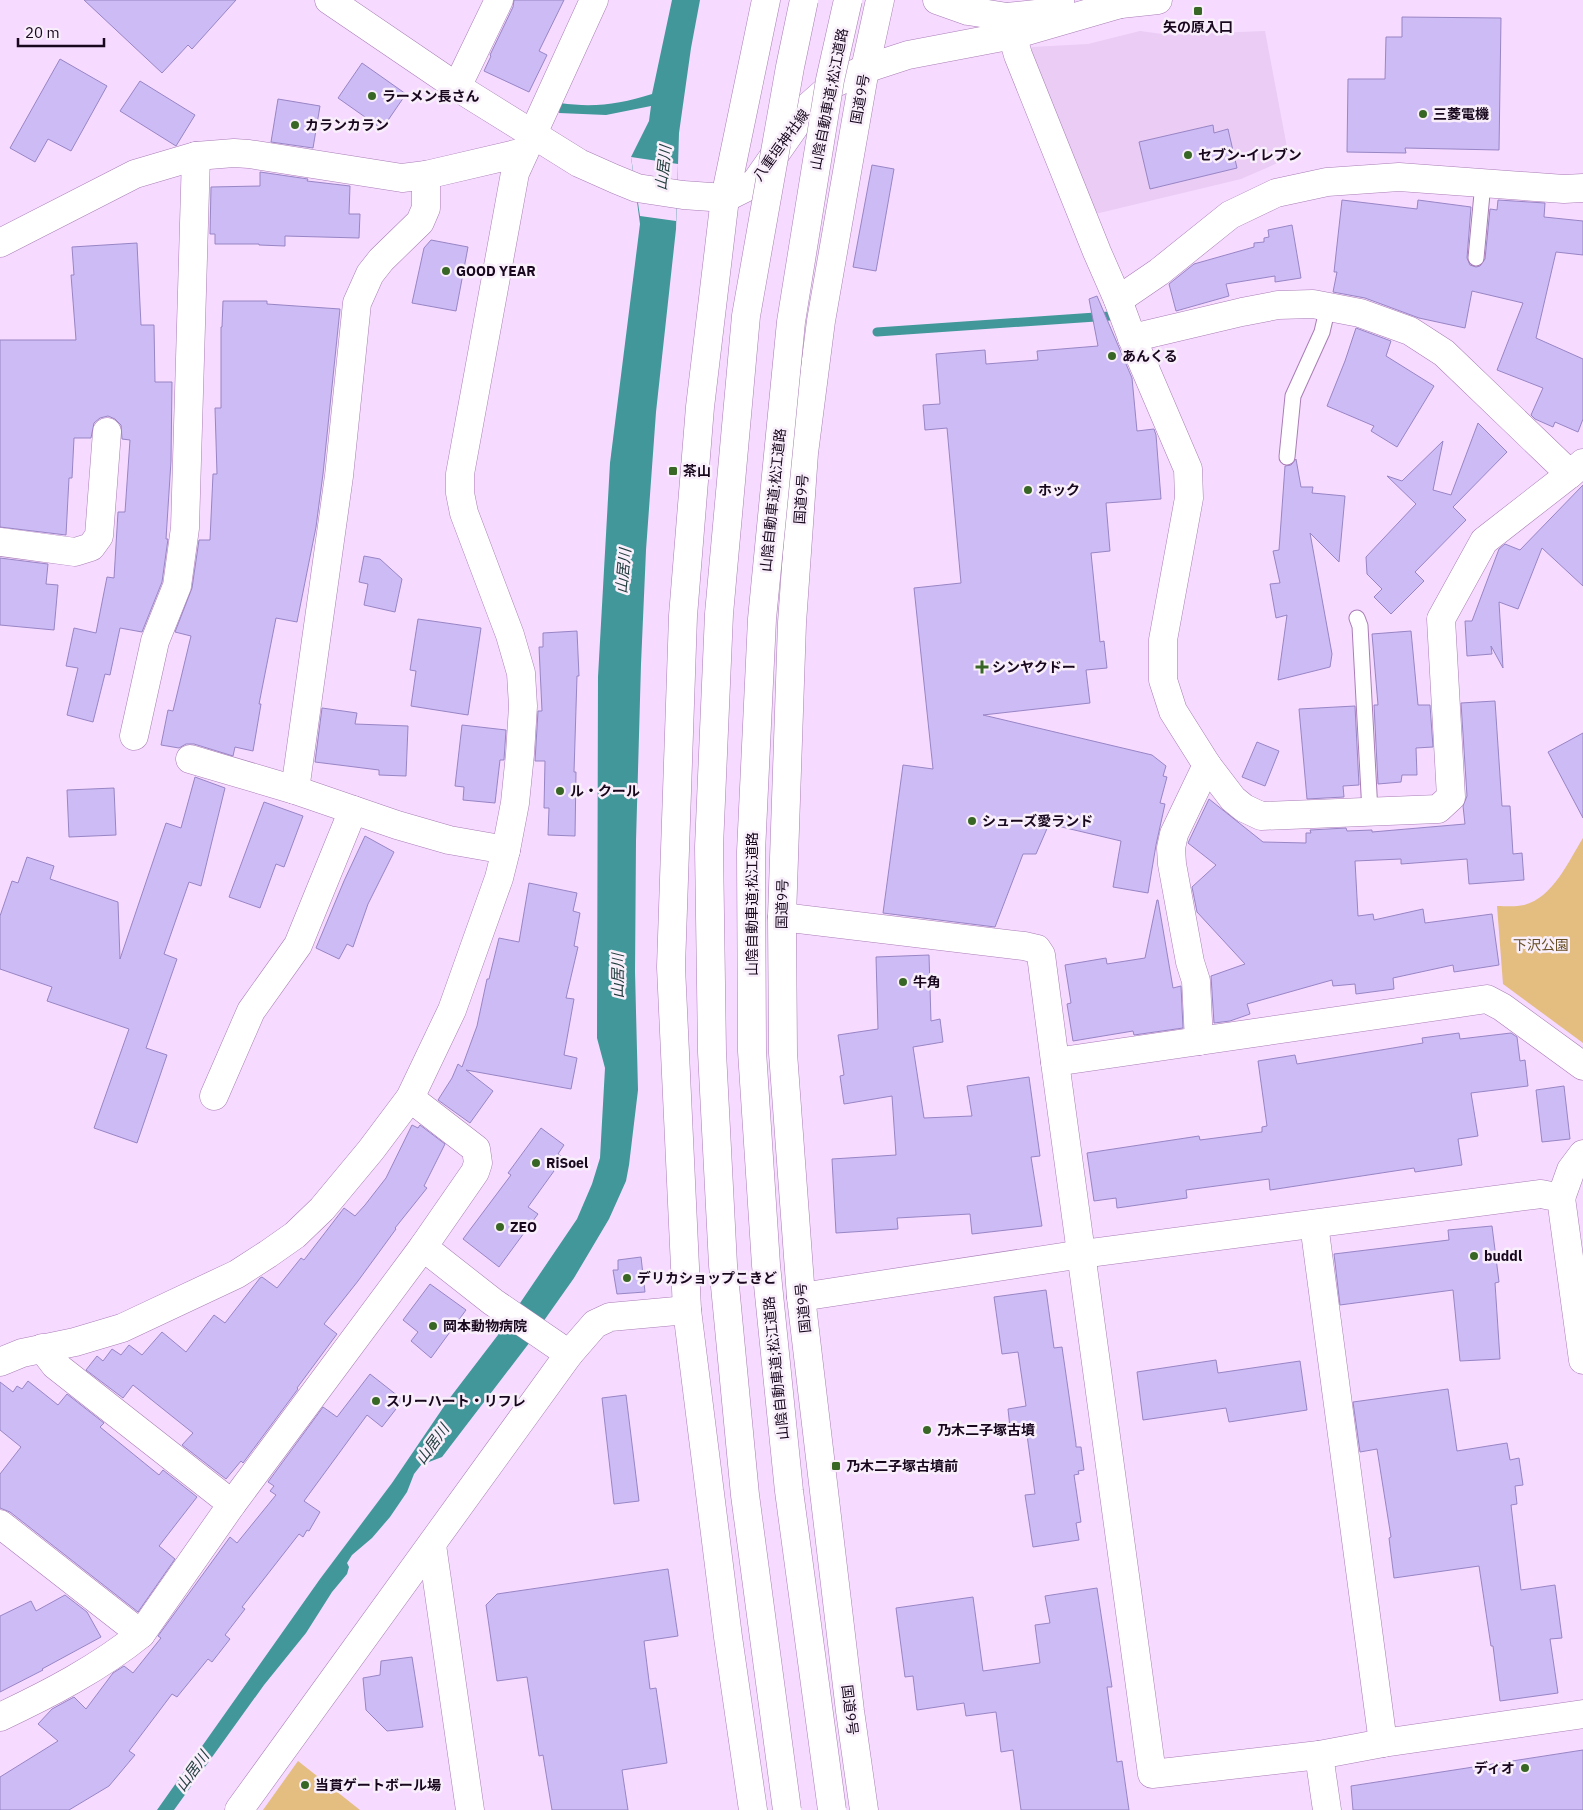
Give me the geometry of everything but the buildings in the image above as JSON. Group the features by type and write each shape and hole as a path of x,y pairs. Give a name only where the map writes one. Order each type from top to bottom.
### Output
{"main road":[{"path":"329,0 457,87 528,143 638,188 683,195 725,198"},
{"path":"457,87 499,0"},
{"path":"0,1362 22,1353 74,1342 122,1328 237,1274 295,1235 322,1208 371,1150 410,1098 452,1010 506,850 515,803 523,706 521,673 510,635 464,513 460,493 460,474 515,173 594,0"},
{"path":"753,1810 728,1637 687,1310 672,967 683,616 700,407 725,198 766,0"},
{"path":"787,1810 745,1495 723,1265 712,1052 709,847 718,614 746,316 790,67 804,0"},
{"name":"山陰自動車道;松江道路","path":"832,1810 789,1491 766,1265 752,1051 751,852 762,619 790,322 830,80 848,0"},
{"name":"国道9号","path":"864,1810 850,1711 801,1297 783,1053 782,917 792,623 804,453 821,321 865,69 880,0"},
{"name":"八重垣神社線","path":"937,0 1010,26 1138,2"},
{"name":"八重垣神社線","path":"725,198 755,183 809,106 835,83 865,69 1010,26 1060,6 1138,2"},
{"path":"1010,26 1018,55 1097,252 1132,338 1188,469 1189,498 1163,640 1163,680 1173,711 1206,766 1232,799 1244,808 1261,816 1438,809 1451,797 1441,619 1484,541 1576,469 1444,353 1410,331 1360,313 1313,304 1278,305 1132,338"},
{"path":"0,243 135,174 196,156 234,153 249,154 402,178 426,174 528,143"},
{"path":"134,736 155,641 177,586 185,528 196,156"},
{"path":"295,790 339,476 357,303 370,274 381,260 420,222 426,208 426,174"},
{"path":"1118,300 1159,272 1230,215 1276,193 1327,182 1399,177 1564,189 1583,188"},
{"path":"0,542 75,552 83,551 90,547 98,536 107,432"},
{"path":"190,759 295,790 449,840 506,850"},
{"path":"1199,1041 1196,981 1170,848 1180,820 1206,766"},
{"path":"214,1096 251,1011 298,945 353,810"},
{"path":"782,917 1024,946 1037,949 1041,955 1152,1774 1319,1755 1383,1743 1583,1714"},
{"path":"1055,1062 1487,999 1502,1007 1583,1066"},
{"path":"0,1717 45,1696 125,1647 141,1634 232,1504 476,1172 478,1156 476,1149 410,1098"},
{"path":"1583,1154 1571,1170 1561,1198 1583,1360"},
{"path":"801,1297 1082,1254 1541,1194 1561,1198"},
{"path":"1314,1224 1383,1743"},
{"path":"422,1246 493,1302 569,1354"},
{"path":"239,1810 569,1354 595,1324 610,1317 687,1310"},
{"path":"42,1348 55,1365 232,1504"},
{"path":"0,1524 141,1634"},
{"path":"432,1545 470,1810"},
{"path":"1319,1755 1327,1810"}],"lane":[{"path":"1476,258 1483,183"},
{"path":"1287,457 1293,396 1322,332 1328,306"},
{"path":"1357,618 1360,626 1370,812"}],"shaded area":[{"path":"1140,31 1169,35 1265,31 1289,158 1241,179 1095,214 1029,50 1032,47 1088,44"}],"green space":[{"name":"下沢公園","path":"1583,838 1583,1043 1503,984 1497,906 1524,905 1543,895 1552,887"},
{"name":"当貫ゲートボール場","path":"298,1761 360,1810 263,1810"}],"water":[{"name":"山居川","path":"672,0 700,0 679,133 676,229 656,412 646,550 636,841 635,972 638,1090 626,1181 609,1219 574,1278 538,1329 514,1312 577,1219 592,1184 600,1158 605,1068 597,1038 598,677 610,463 640,224 631,157 649,121 651,106 606,115 559,113 560,103 607,104 652,94"},
{"name":"山居川","path":"511,1318 536,1334 442,1457 421,1465 414,1474 407,1492 390,1517 372,1538 352,1555 347,1563 349,1567 347,1574 332,1592 306,1633 264,1685 174,1810 157,1810 320,1579 392,1483 449,1399"}],"pier":[{"path":"631,157 678,164 676,221 640,216"}],"waterway":[{"path":"877,332 1110,316"}],"place":[{"name":"矢の原入口","path":"1198,11"},
{"name":"ラーメン長さん","path":"372,96"},
{"name":"三菱電機","path":"1423,114"},
{"name":"カランカラン","path":"295,125"},
{"name":"セブン-イレブン","path":"1188,155"},
{"name":"GOOD YEAR","path":"446,271"},
{"name":"あんくる","path":"1112,356"},
{"name":"茶山","path":"673,471"},
{"name":"ホック","path":"1028,490"},
{"name":"シンヤクドー","path":"982,667"},
{"name":"ル・クール","path":"560,791"},
{"name":"シューズ愛ランド","path":"972,821"},
{"name":"牛角","path":"903,982"},
{"name":"RiSoel","path":"536,1163"},
{"name":"ZEO","path":"500,1227"},
{"name":"buddl","path":"1474,1256"},
{"name":"デリカショップこきど","path":"627,1278"},
{"name":"岡本動物病院","path":"433,1326"},
{"name":"スリーハート・リフレ","path":"376,1401"},
{"name":"乃木二子塚古墳","path":"927,1430"},
{"name":"乃木二子塚古墳前","path":"836,1466"},
{"name":"ディオ","path":"1525,1768"},
{"name":"当貫ゲートボール場","path":"305,1785"}]}
